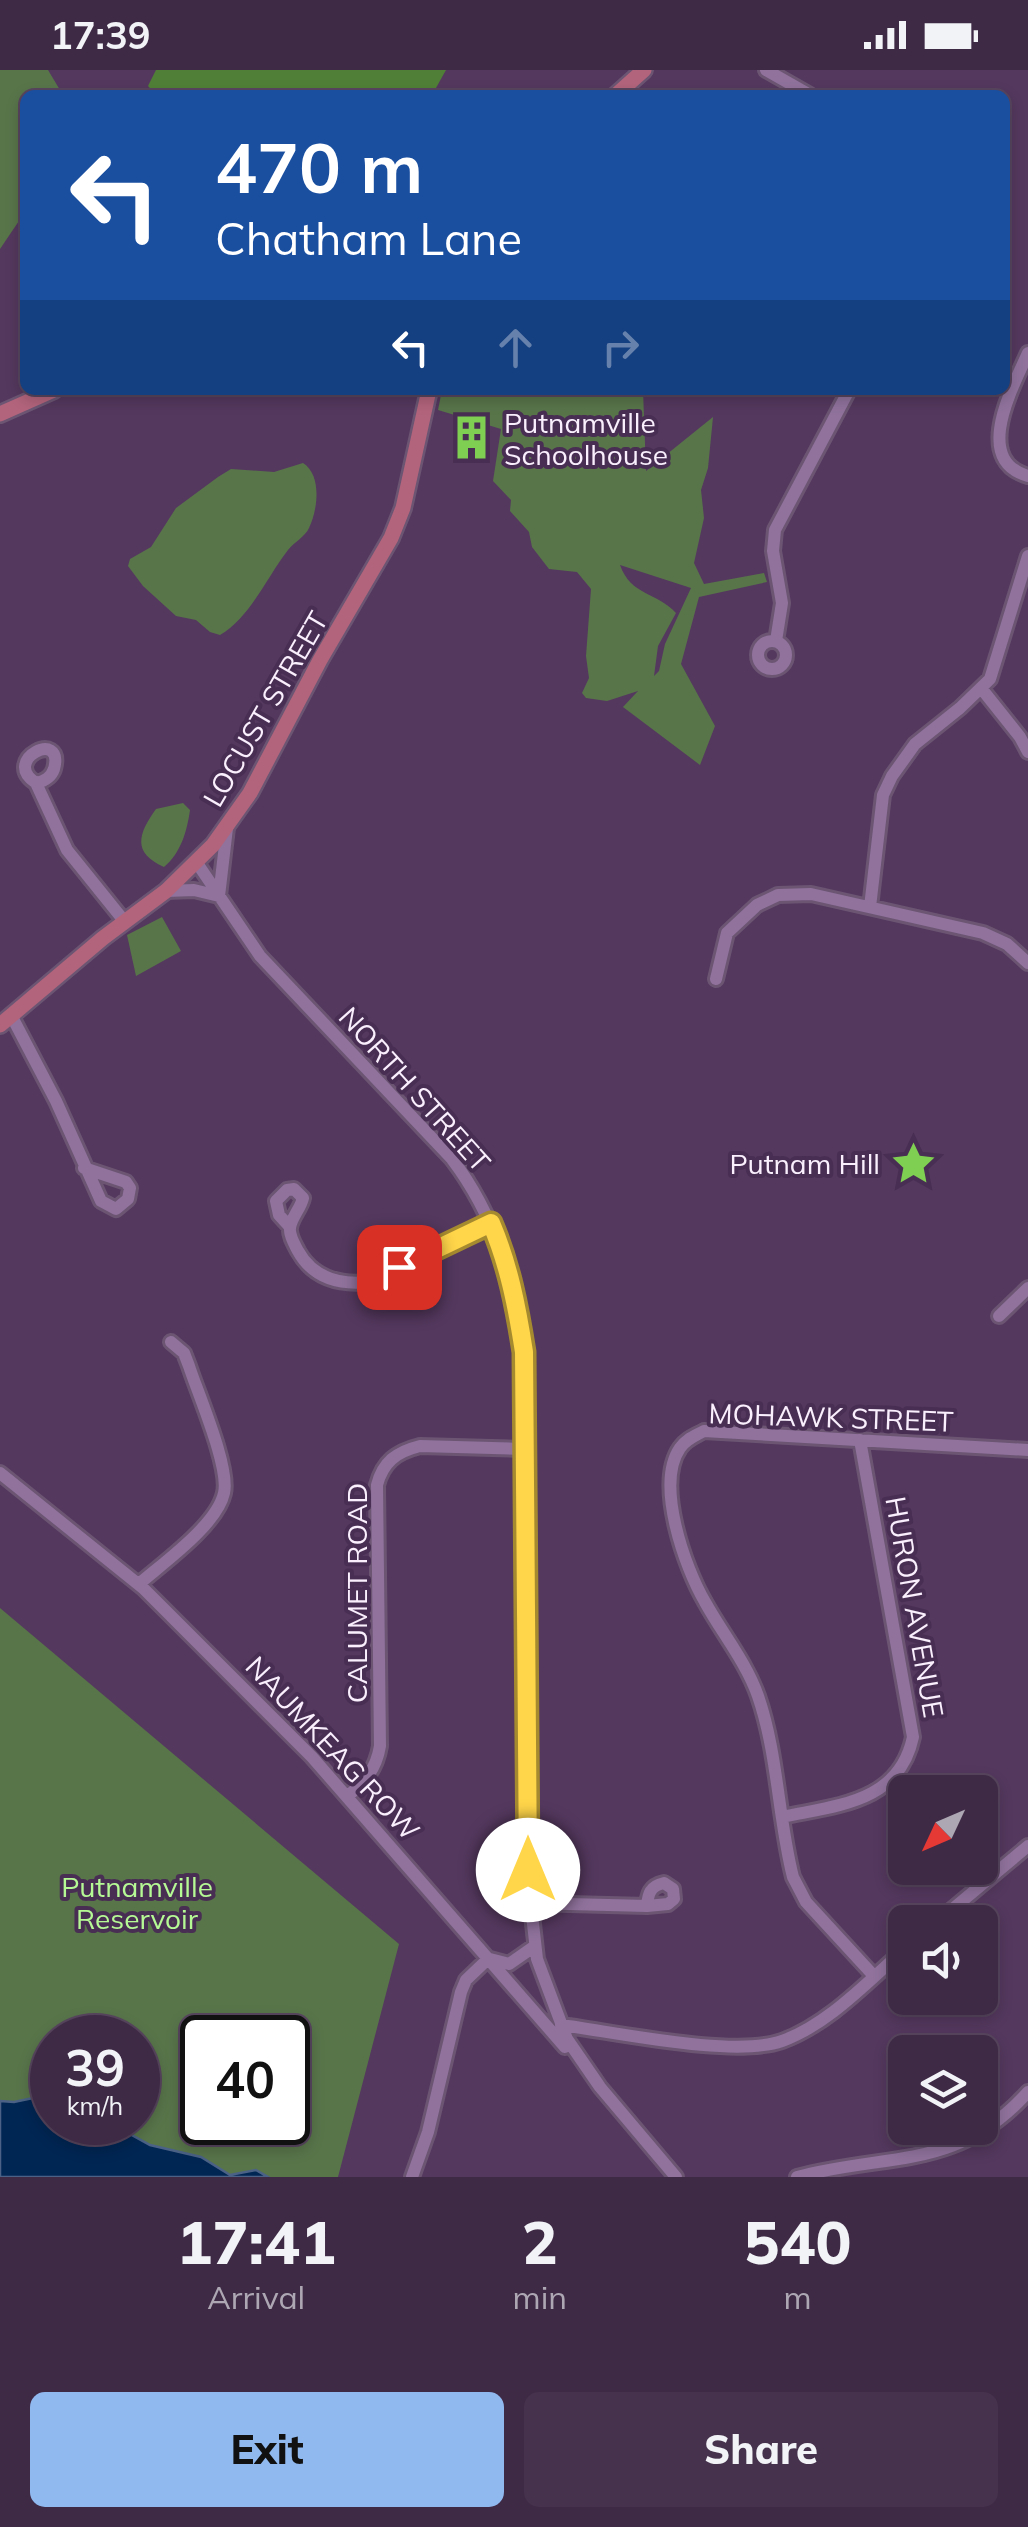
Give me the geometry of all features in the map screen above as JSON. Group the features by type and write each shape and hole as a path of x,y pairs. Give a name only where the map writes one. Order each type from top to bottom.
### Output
{"main road":[{"path":"622,90 644,70"},
{"path":"0,414 43,395"},
{"name":"LOCUST STREET","path":"6,1020 197,863 250,793 320,660 391,538 429,395"}],"street":[{"path":"766,70 801,90"},
{"path":"1028,353 1000,423 998,446 1003,458 1019,474 1028,476"},
{"path":"776,641 782,603 773,550 775,530 845,395"},
{"path":"870,907 883,796 892,776 914,744 990,679 1028,556"},
{"path":"982,688 1028,752"},
{"path":"36,783 68,850 125,922"},
{"path":"166,891 194,890 219,896 226,828"},
{"name":"NORTH STREET","path":"197,863 260,956 452,1160 470,1183 503,1251 517,1302 524,1352 530,1904 535,1946 561,2025 600,2087 676,2177"},
{"path":"716,979 727,934 736,922 766,898 811,894 983,933 1007,944 1028,963"},
{"path":"6,1020 56,1101 84,1168"},
{"path":"290,1227 293,1242 311,1269 338,1282 354,1284 368,1282 491,1223"},
{"path":"999,1316 1028,1288"},
{"path":"139,1584 208,1522 224,1496 226,1476 195,1384 184,1354 172,1342"},
{"name":"MOHAWK STREET","path":"874,1976 806,1902 793,1877 758,1695 702,1599 684,1554 673,1511 673,1460 690,1438 704,1431 1028,1450"},
{"name":"HURON AVENUE","path":"782,1817 855,1801 875,1792 902,1768 913,1737 860,1440"},
{"name":"CALUMET ROAD","path":"348,1796 367,1780 377,1763 380,1746 377,1485 382,1468 405,1450 420,1446 524,1450"},
{"name":"NAUMKEAG ROW","path":"0,1473 139,1584 348,1796 600,2087"},
{"path":"957,1905 1028,1846"},
{"path":"530,1904 647,1906"},
{"path":"412,2177 428,2132 466,1980 488,1958 509,1964 535,1946"},
{"path":"561,2025 753,2048 782,2041 811,2026 888,1964"},
{"path":"797,2177 940,2153 987,2128 1028,2092"}],"green space":[{"path":"0,70 48,70 60,90 20,90 20,219 0,249"},
{"path":"156,70 446,70 435,90 152,90 148,86"},
{"path":"441,395 643,395 646,471 713,417 708,468 701,490 704,518 694,563 704,584 764,573 767,582 699,597 681,664 715,726 700,765 623,707 638,691 607,701 586,698 582,693 589,678 586,656 591,589 577,572 549,569 532,547 529,532 510,511 511,500 493,481 501,429 438,410","holes":["620,565 691,588 665,644 659,671 654,676 658,646 676,613 631,583"]},
{"path":"303,463 316,484 315,512 309,528 288,550 240,619 220,635 196,620 176,616 143,586 128,566 130,559 151,547 176,508 231,469 274,472"},
{"path":"183,803 190,810 185,834 164,867 147,856 142,835 156,809"},
{"path":"162,917 181,951 136,976 127,935"},
{"name":"Putnamville Reservoir","path":"0,1608 399,1944 338,2177 268,2177 255,2170 230,2175 203,2161 151,2145 160,2145 160,2015 30,2015 30,2099 0,2101"}],"water":[{"path":"30,2099 30,2145 150,2145 201,2157 230,2175 256,2170 268,2177 0,2177 0,2101"}],"place":[{"name":"Putnamville Schoolhouse","path":"471,438"},
{"name":"Putnam Hill","path":"913,1163"}],"route":[{"path":"399,1267 491,1223 517,1302 524,1352 528,1870"}]}
